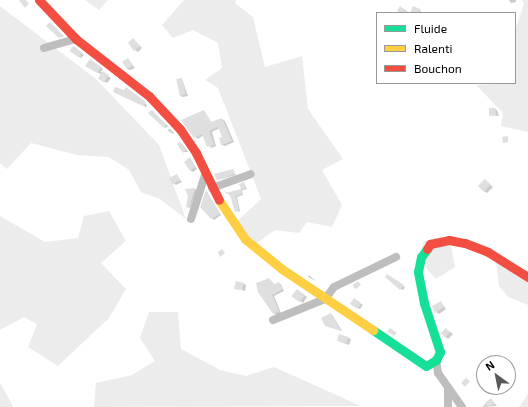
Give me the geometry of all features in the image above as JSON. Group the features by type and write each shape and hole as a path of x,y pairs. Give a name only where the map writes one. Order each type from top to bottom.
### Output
{"street":[{"path":"39,0 76,39 138,86 164,111 192,147 212,188 245,239 282,269 426,366 436,360 440,352 424,303 418,272 421,257 430,244 449,240 465,243 488,252 528,277"},
{"path":"44,48 76,39"},
{"path":"212,188 251,174"},
{"path":"191,219 205,175"},
{"path":"272,320 325,299 334,287 396,257"},
{"path":"436,360 438,372 462,407"},
{"path":"448,388 448,407"}],"shaded area":[{"path":"85,0 108,0 99,10"},
{"path":"184,0 236,0 235,3 253,17 265,67 302,56 308,109 343,159 322,170 342,205 332,227 307,222 299,233 275,230 257,243 234,224 261,199 218,88 205,80 222,68 218,43 193,30 173,38 162,25"},
{"path":"521,0 528,0 528,132 501,126 503,113 476,85 516,84 516,28 524,3"},
{"path":"0,6 96,79 159,145 186,219 160,199 141,192 129,170 109,157 77,155 31,143 7,169 0,163"},
{"path":"109,211 126,241 101,263 126,289 109,318 58,366 28,347 37,324 24,317 0,330 0,216 45,242 78,238 84,216"},
{"path":"436,238 451,246 455,267 436,279 418,259 424,241"},
{"path":"495,254 528,276 528,305 508,297 499,286"},
{"path":"149,312 178,312 181,349 220,370 246,376 274,367 361,406 94,407 96,383 132,375 155,361 140,338"},
{"path":"0,383 12,404 13,407 0,407"},
{"path":"528,394 528,407 519,407"}],"building":[{"path":"19,0 26,0 29,4 25,8"},
{"path":"400,6 409,12 398,12 397,11"},
{"path":"413,6 420,9 418,12 410,12"},
{"path":"50,22 64,36 63,37 59,38 46,26"},
{"path":"133,38 140,46 134,51 128,43"},
{"path":"73,46 82,52 79,57 70,51"},
{"path":"128,58 133,66 127,69 122,62"},
{"path":"90,59 101,67 97,73 85,66"},
{"path":"103,71 109,75 104,82 98,78"},
{"path":"182,78 186,95 180,96 176,79"},
{"path":"115,87 124,90 126,87 146,102 143,106 113,92"},
{"path":"489,108 495,108 496,115 489,116"},
{"path":"152,110 166,125 164,128 148,113"},
{"path":"204,110 211,122 222,118 232,141 221,145 219,138 222,137 218,127 209,131 214,145 207,147 202,134 194,138 181,120"},
{"path":"508,136 508,142 503,143 502,137"},
{"path":"180,142 186,150 183,153 177,144"},
{"path":"190,157 195,167 190,171 184,162"},
{"path":"233,169 235,174 217,180 214,174"},
{"path":"177,174 180,180 172,184 169,178"},
{"path":"485,179 491,185 484,192 478,186"},
{"path":"244,182 246,188 241,189 239,184"},
{"path":"195,188 189,208 186,207 188,196 185,189"},
{"path":"241,189 242,194 236,196 239,211 235,212 229,192"},
{"path":"206,190 220,214 211,219 200,207"},
{"path":"222,249 225,253 220,257 218,252"},
{"path":"387,274 404,285 400,290 385,277"},
{"path":"269,278 274,284 279,282 283,289 272,295 279,311 273,314 258,292 256,283"},
{"path":"236,281 244,283 242,290 234,289"},
{"path":"358,281 361,285 355,289 352,285"},
{"path":"297,289 305,295 300,302 292,296"},
{"path":"354,298 361,303 357,309 350,304"},
{"path":"441,301 444,307 435,313 432,306"},
{"path":"331,313 341,331 325,326 321,318"},
{"path":"390,328 397,333 394,336 387,331"},
{"path":"446,328 450,332 445,338 441,333"},
{"path":"339,334 349,337 347,344 337,341"},
{"path":"466,378 470,381 465,387 461,383"},
{"path":"491,398 495,404 488,407 485,403"}],"traffic: fast":[{"path":"373,330 426,366 436,360 440,352 424,303 418,272 421,257 427,249"}],"traffic: slow":[{"path":"219,200 245,239 282,269 373,330"}],"traffic: jam":[{"path":"39,0 76,39 149,96 180,129 196,153 219,200"},
{"path":"427,249 430,244 449,240 465,243 488,252 528,277"}]}
